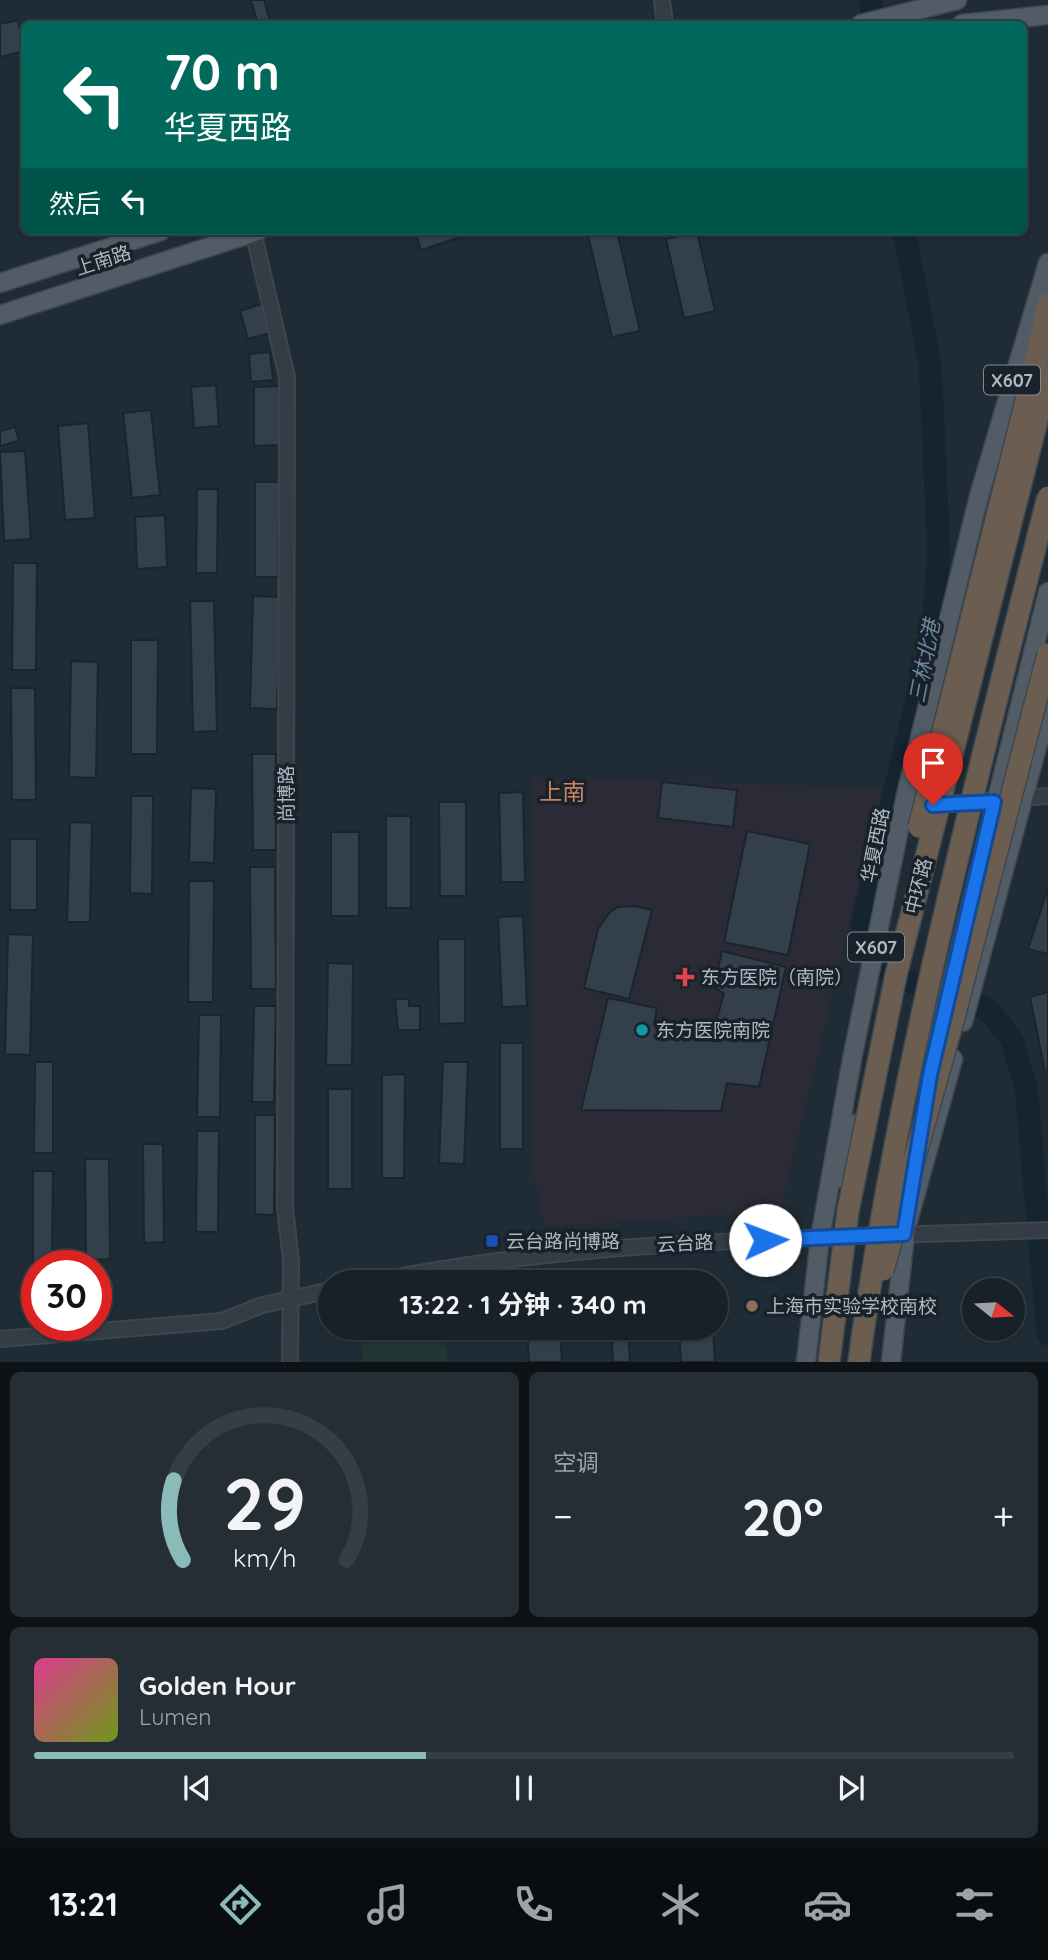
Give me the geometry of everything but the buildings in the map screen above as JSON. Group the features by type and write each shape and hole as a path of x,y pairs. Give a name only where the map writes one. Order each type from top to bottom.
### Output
{"highway":[{"path":"829,1362 864,1083 887,960 1040,377 1048,303"},
{"name":"中环路","path":"859,1362 881,1207 934,951 1048,497"},
{"path":"862,1339 919,1148 1048,654"}],"main road":[{"path":"872,21 957,0"},
{"path":"990,21 1048,15"},
{"name":"上南路","path":"0,283 149,235"},
{"name":"上南路","path":"0,315 243,235"},
{"name":"华夏西路","path":"806,1362 820,1238 852,1059 906,795 979,496 1048,264"},
{"name":"华夏西路","path":"820,1238 850,1148 893,957 1048,355"},
{"path":"891,1362 904,1234 930,1075 959,943 1048,592"},
{"path":"904,1234 1048,706"}],"street":[{"path":"662,0 664,21"},
{"name":"尚博路","path":"256,235 287,377 285,1207 291,1261 290,1362"},
{"path":"933,805 1048,796"},
{"name":"云台路","path":"435,1270 493,1259 571,1251 904,1234 1048,1230"},
{"path":"0,1339 222,1321 262,1305 318,1293"}],"shaded area":[{"name":"东方医院（南院）","path":"534,777 882,788 780,1211 545,1227 531,1165"}],"green space":[{"path":"360,1340 445,1340 448,1361 363,1361"}],"waterway":[{"name":"三林北港","path":"871,0 873,21"},
{"name":"三林北港","path":"905,235 930,364 939,553 932,640 862,924 870,955 894,976 988,1009 1012,1040 1026,1088 1048,1334"}],"place":[{"name":"东方医院（南院）","path":"685,977"},
{"name":"东方医院南院","path":"642,1030"},
{"name":"云台路尚博路","path":"492,1241"},
{"name":"上海市实验学校南校","path":"752,1306"}],"district":[{"name":"上南","path":"562,791"}],"route":[{"path":"765,1240 904,1234 930,1075 994,802 933,805"}]}
